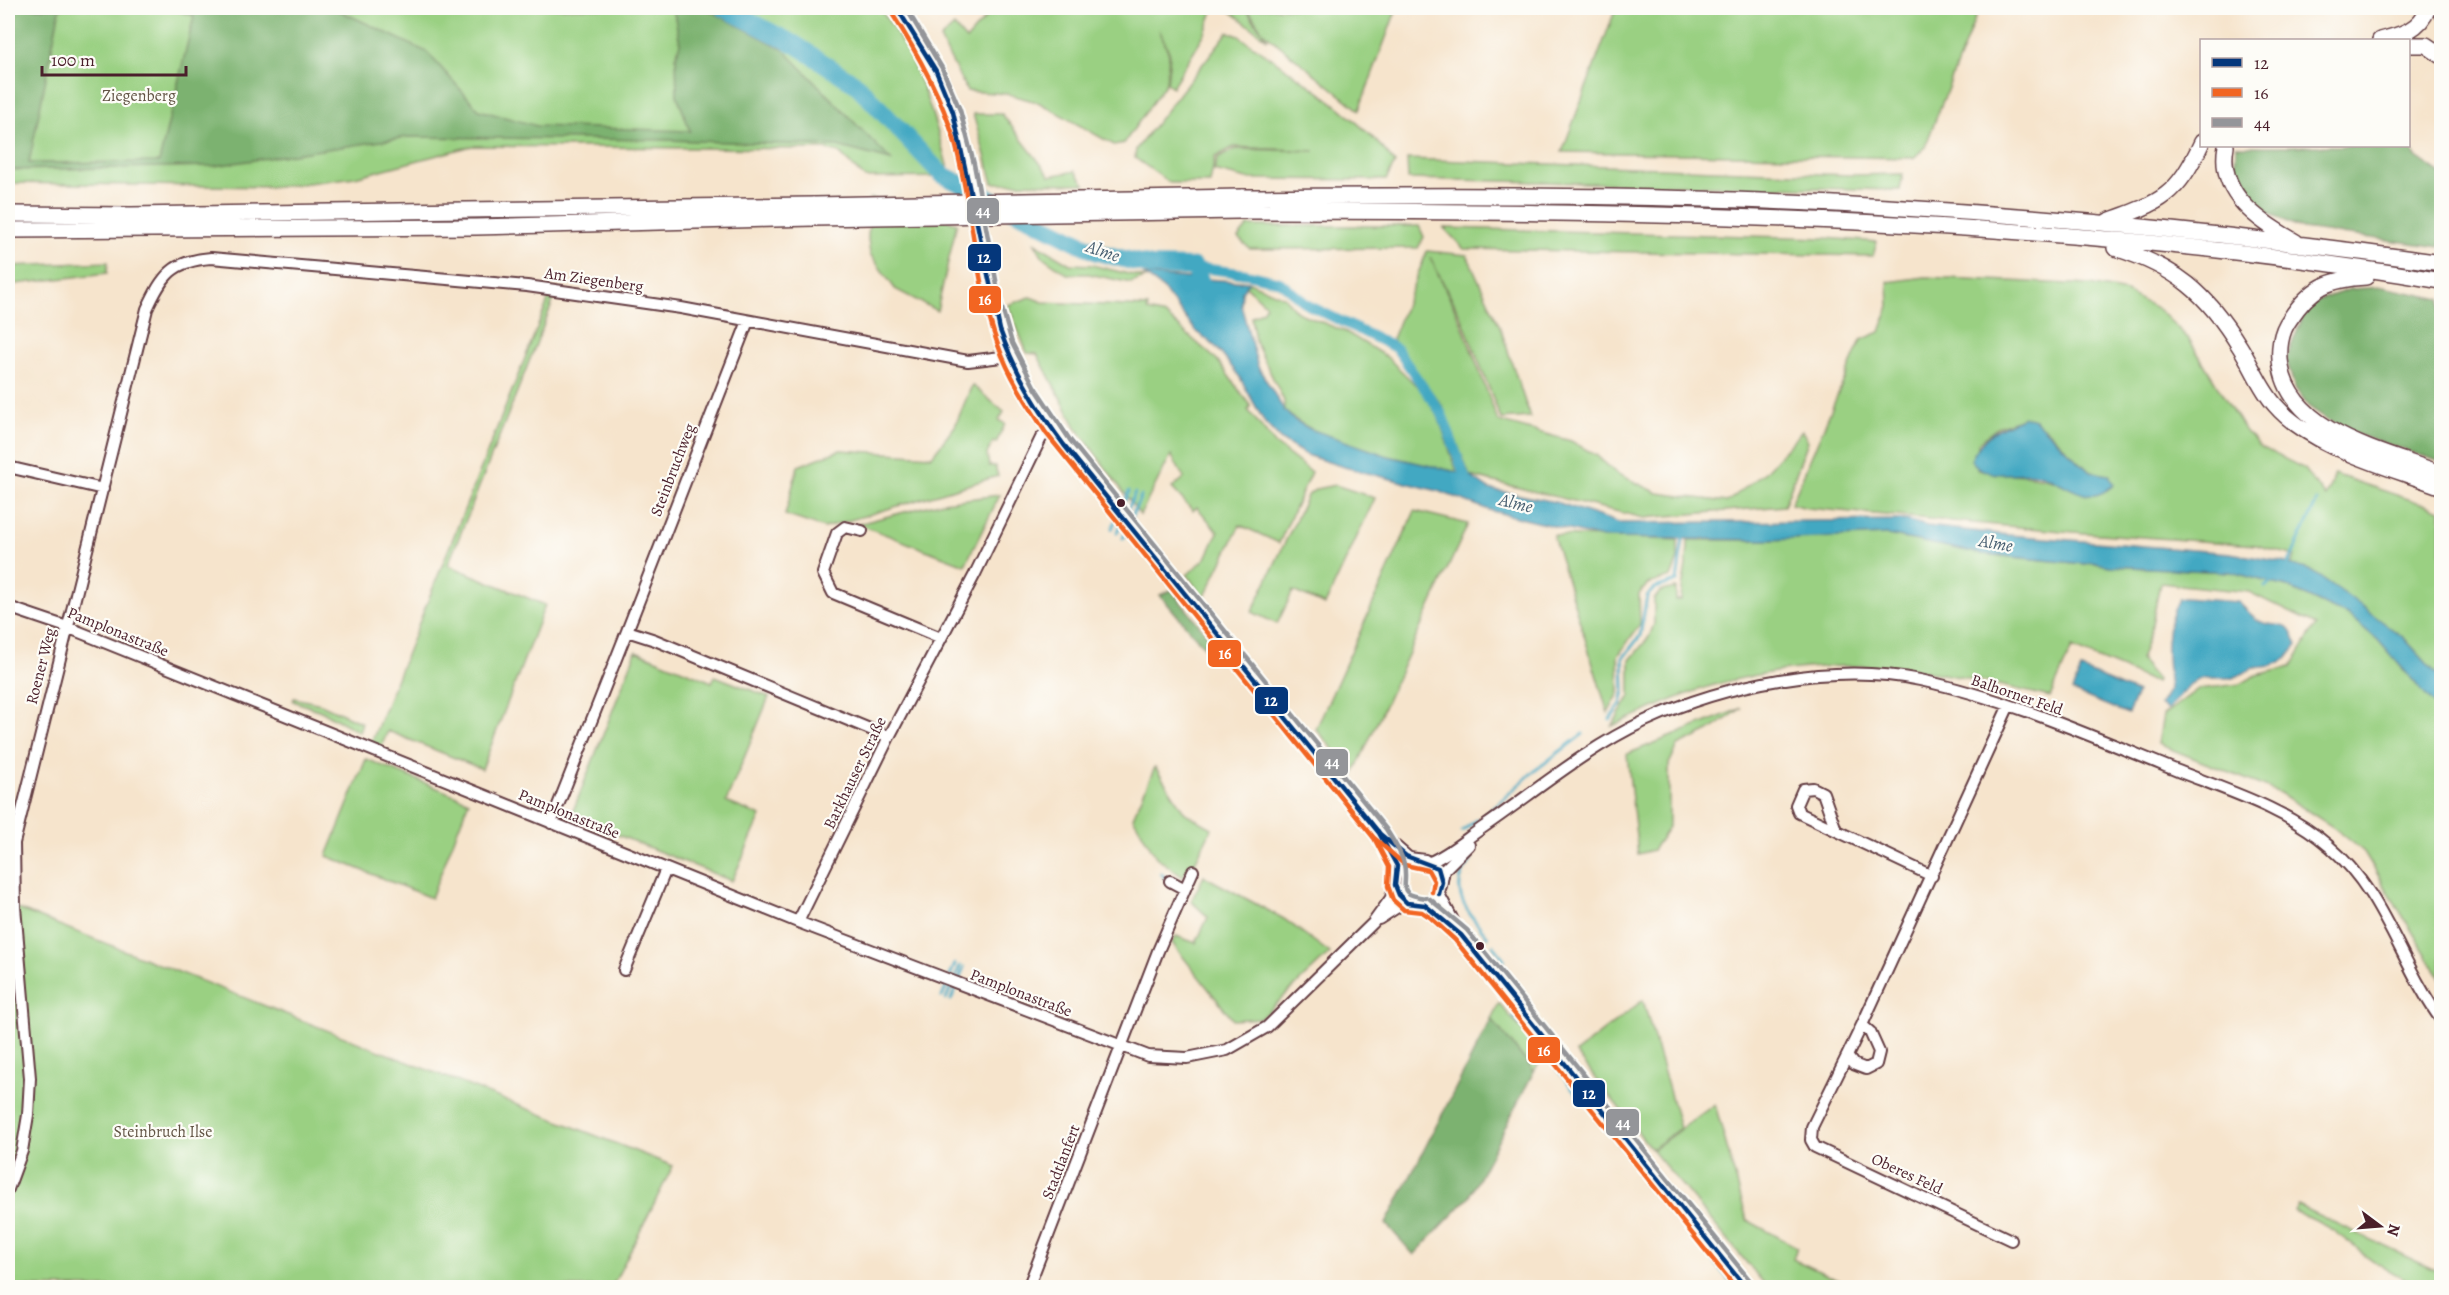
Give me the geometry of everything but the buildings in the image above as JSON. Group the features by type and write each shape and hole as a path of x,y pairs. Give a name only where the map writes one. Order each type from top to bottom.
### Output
{"highway":[{"path":"2383,39 2411,30 2421,21 2428,8"},
{"path":"2440,8 2442,13"},
{"path":"2410,45 2426,45 2442,56"},
{"path":"2103,222 2150,206 2171,192 2184,178 2200,146"},
{"path":"2226,147 2225,171 2232,189 2245,208 2264,224 2302,245"},
{"path":"8,214 814,212 1240,204 1390,196 1599,198 1886,207 2103,222 2442,263"},
{"path":"1240,204 1407,211 1823,221 2084,238 2300,261 2442,281"},
{"path":"8,230 476,227 814,212"},
{"path":"2084,238 2149,258 2206,299 2225,324 2275,405 2301,428 2351,452 2442,487"},
{"path":"2408,276 2341,278 2324,285 2310,295 2287,322 2281,340 2282,373 2292,399 2329,430 2442,474"}],"street":[{"path":"897,8 920,44 952,109 970,179 1000,329 1010,356 1052,429 1380,834 1408,858 1430,862 1438,871 1442,880 1439,894 1425,905 1399,906 1372,923"},
{"name":"Am Ziegenberg","path":"172,268 192,259 211,258 527,286 748,321 968,361 1010,356"},
{"name":"Roener Weg","path":"8,1189 22,1151 28,1115 30,1078 15,907 14,843 147,309 158,285 172,268"},
{"name":"Steinbruchweg","path":"551,823 748,321"},
{"name":"Barkhauser Straße","path":"798,922 1041,438 1052,429"},
{"path":"8,466 103,489"},
{"path":"862,531 845,526 837,533 823,573 833,593 941,638"},
{"name":"Pamplonastraße","path":"8,607 67,627 798,922 1148,1056 1187,1058 1227,1050 1267,1028 1372,923"},
{"path":"627,631 655,640 889,737"},
{"name":"Balhorner Feld","path":"1442,880 1448,865 1498,819 1552,777 1645,722 1714,696 1793,677 1852,675 1918,680 2009,705 2254,803 2312,833 2337,853 2368,887 2383,912 2427,1002 2442,1021"},
{"name":"Oberes Feld","path":"2009,705 1932,876 1812,1127 1811,1140 1815,1147 2011,1240"},
{"name":"Balhorner Feld","path":"1430,862 1498,819"},
{"path":"1836,830 1932,876"},
{"path":"1380,834 1396,866 1396,880 1403,900 1413,905"},
{"path":"1372,923 1391,898 1403,865 1417,859"},
{"path":"624,970 666,869"},
{"path":"1120,1046 1193,871"},
{"path":"1170,881 1185,890"},
{"path":"1439,894 1461,935 1536,1031 1746,1287"},
{"path":"1425,905 1461,935"},
{"path":"1847,1056 1862,1069 1872,1067 1878,1060 1879,1052 1874,1040 1862,1025"},
{"name":"Stadtlanfert","path":"1028,1287 1120,1046"}],"green space":[{"name":"Ziegenberg","path":"8,8 879,8 904,46 923,88 950,177 865,178 839,153 825,149 472,146 355,177 277,187 8,183"},
{"name":"Ziegenberg","path":"8,8 60,8 29,163 159,162 194,16 169,8 334,8 427,52 479,110 537,126 690,131 677,95 676,57 680,43 673,8 705,8 783,49 891,160 837,146 668,140 408,137 214,166 8,170"},
{"path":"994,8 1214,8 1205,33 1172,87 1167,83 1170,54 1159,29 1169,54 1166,83 1124,143 1114,145 1040,103 1008,94 967,91 940,39 954,26 966,40"},
{"path":"1230,8 1245,8 1268,40 1230,11"},
{"path":"1247,8 1397,8 1359,110 1263,32"},
{"path":"1616,8 1979,8 1925,147 1914,158 1562,152"},
{"path":"1228,32 1239,36 1301,79 1361,126 1395,163 1386,180 1247,179 1214,171 1217,159 1235,149 1315,151 1234,147 1215,157 1210,183 1170,183 1135,158 1136,149"},
{"path":"973,114 1002,114 1050,176 1075,171 1085,184 993,183"},
{"path":"2410,144 2415,156 2441,174 2441,247 2302,229 2257,207 2235,170 2236,147 2410,147"},
{"path":"1407,159 1850,175 1903,174 1900,190 1408,179"},
{"path":"870,198 957,223 937,311 895,289 870,254 868,239"},
{"path":"1248,226 1419,226 1424,237 1418,248 1250,249 1238,238"},
{"path":"1444,228 1825,238 1877,242 1873,256 1464,249"},
{"path":"1035,243 1070,264 1092,265 1145,278 1131,283 1089,274 1067,274 1043,257"},
{"path":"1427,251 1467,255 1500,327 1530,417 1501,419 1463,321 1430,257 1461,322 1498,421 1571,441 1596,455 1616,473 1658,493 1727,502 1765,472 1802,431 1808,441 1784,506 1644,518 1470,476 1443,407 1392,339"},
{"path":"108,262 107,273 8,285 8,266"},
{"path":"1925,277 2090,285 2126,292 2158,309 2189,339 2243,428 2259,446 2303,468 2326,497 2334,474 2441,510 2441,679 2404,638 2312,571 2291,565 2295,556 2256,545 2085,533 1807,508 1791,504 1861,340 1880,332 1889,306 1888,282","holes":["2024,417 2046,429 2090,472 2109,475 2074,490 2039,477 1978,469 1978,443 1998,427"]},
{"path":"1249,282 1284,297 1297,312 1346,332 1387,357 1421,390 1438,416 1457,472 1390,457 1341,442 1299,422 1284,410 1284,401 1255,341 1251,317 1262,311 1266,305 1245,285"},
{"path":"2383,287 2441,299 2441,462 2343,430 2308,406 2295,388 2286,359 2306,309 2324,298 2351,289"},
{"path":"1030,297 1043,302 1148,307 1147,311 1165,315 1218,361 1251,407 1248,410 1275,444 1311,472 1279,543 1240,525 1204,598 1187,575 1206,558 1218,532 1197,507 1193,511 1172,488 1184,478 1171,455 1140,515 1076,427 1037,354 1027,353 1008,305"},
{"path":"549,298 554,299 448,565 545,605 482,769 388,731 381,747 371,743"},
{"path":"972,385 1004,412 999,420 1005,424 996,443 993,442 987,454 989,466 995,466 998,476 824,528 785,515 798,466 840,450 932,456 955,426"},
{"path":"1335,485 1375,498 1325,605 1293,591 1277,624 1252,612 1307,496 1316,489"},
{"path":"1000,495 965,565 858,524 943,502"},
{"path":"1415,511 1468,524 1354,773 1316,729"},
{"path":"1553,535 1678,540 1678,559 1671,577 1648,584 1639,594 1640,624 1618,656 1619,693 1608,713"},
{"path":"1888,535 1983,554 2085,564 2090,562 2110,566 2231,572 2287,587 2349,616 2378,640 2441,713 2441,979 2364,852 2336,829 2280,793 2158,744 2163,715 2198,689 2241,684 2256,675 2291,667 2316,625 2249,592 2160,583 2151,629 2140,660 2157,680 2156,683 2072,648 2050,697 2006,686 1923,671 1843,666 1802,668 1714,685 1612,726 1630,696 1630,660 1649,637 1654,624 1654,599 1661,591 1676,588 1676,600 1681,600 1688,540 1769,540"},
{"path":"1171,590 1214,643 1209,653 1160,595"},
{"path":"636,651 712,682 715,676 769,697 726,802 761,816 732,881 571,816"},
{"path":"294,698 321,704 362,723 359,732 321,711 293,701"},
{"path":"1742,708 1709,731 1678,746 1669,764 1669,827 1653,850 1638,854 1627,754"},
{"path":"366,759 469,801 431,898 327,856"},
{"path":"1155,767 1185,813 1212,828 1192,868 1188,867 1183,877 1156,857 1133,817"},
{"path":"1204,876 1284,919 1330,953 1261,1018 1233,1020 1172,943 1176,936 1196,943 1208,917 1191,901"},
{"name":"Steinbruch Ilse","path":"8,905 673,1166 612,1287 8,1287"},
{"path":"1643,1000 1680,1128 1651,1149 1576,1053"},
{"path":"1499,1003 1544,1056 1534,1071 1491,1019"},
{"path":"1491,1019 1534,1071 1469,1197 1414,1255 1386,1224"},
{"path":"1715,1104 1747,1220 1797,1247 1793,1259 1853,1287 1767,1287 1652,1150"},
{"path":"2297,1205 2441,1273 2441,1287 2411,1282 2383,1268 2327,1227 2294,1211"}],"water":[{"path":"1144,275 1249,282 1242,291 1241,305 1258,367 1284,410 1294,420 1310,429 1388,456 1457,472 1470,476 1489,489 1556,502 1619,523 1906,520 1927,526 2230,553 2283,562 2312,571 2404,638 2441,679 2441,713 2378,640 2349,616 2287,587 2231,572 2110,566 2091,562 2085,564 1983,554 1888,535 1769,540 1602,538 1492,511 1438,491 1306,455 1281,440 1265,423 1239,376 1216,347 1195,330 1163,289"},
{"path":"2024,417 2035,420 2090,472 2109,475 2114,485 2099,494 2089,495 2037,474 2001,474 1977,467 1971,460 1986,438 2007,424"},
{"path":"2179,599 2238,602 2260,622 2288,628 2297,645 2286,659 2272,666 2253,668 2233,678 2202,678 2190,684 2167,710 2160,704 2170,688 2167,654 2168,631"},
{"path":"2081,669 2137,693 2128,714 2072,691"}],"waterway":[{"name":"Alme","path":"724,8 796,45 857,85 941,174 1097,252 1151,266 1194,267 1209,300"},
{"path":"1194,267 1247,274 1280,282 1308,305 1396,348 1442,414 1468,485"},
{"path":"1120,511 1129,491"},
{"path":"1125,515 1135,493"},
{"path":"1129,522 1141,496"},
{"path":"2288,565 2317,501"},
{"path":"1112,529 1117,517"},
{"path":"1117,533 1123,521"},
{"path":"1123,538 1127,528"},
{"path":"1610,719 1621,704 1624,690 1623,658 1640,636 1647,596 1655,588 1677,581 1683,539"},
{"path":"2265,587 2273,580"},
{"path":"1485,815 1533,772 1583,734"},
{"path":"1462,831 1478,819"},
{"path":"1471,860 1463,872 1460,891 1466,908 1488,937"},
{"path":"1161,873 1165,878"},
{"path":"1493,945 1504,959 1501,966"},
{"path":"950,976 955,964"},
{"path":"946,999 960,966"},
{"path":"951,1000 964,967"},
{"path":"942,997 948,982"},
{"path":"1514,1016 1540,1048"},
{"path":"1546,1055 1582,1100"},
{"path":"1590,1108 1633,1161"},
{"path":"1639,1169 1734,1286"}],"transit line":[{"name":"12","path":"897,8 936,71 953,112 1000,330 1013,361 1036,404 1064,445 1380,834 1406,856 1438,868 1442,882 1439,894"},
{"name":"44","path":"906,8 942,68 960,110 974,164 1000,301 1012,343 1034,386 1070,440 1386,829 1403,860 1406,891 1426,898"},
{"name":"16","path":"891,12 910,42 942,105 954,139 966,190 990,320 1008,368 1046,433 1374,838 1389,867 1388,886 1393,900 1404,910 1422,912 1455,940 1736,1288"},
{"name":"12","path":"1378,831 1397,866 1395,885 1399,895 1407,903 1425,905"},
{"name":"16","path":"1373,837 1405,865 1428,870 1434,881 1432,892"},
{"name":"44","path":"1430,899 1467,930 1752,1283"},
{"name":"12","path":"1425,905 1461,935 1746,1288"}]}
